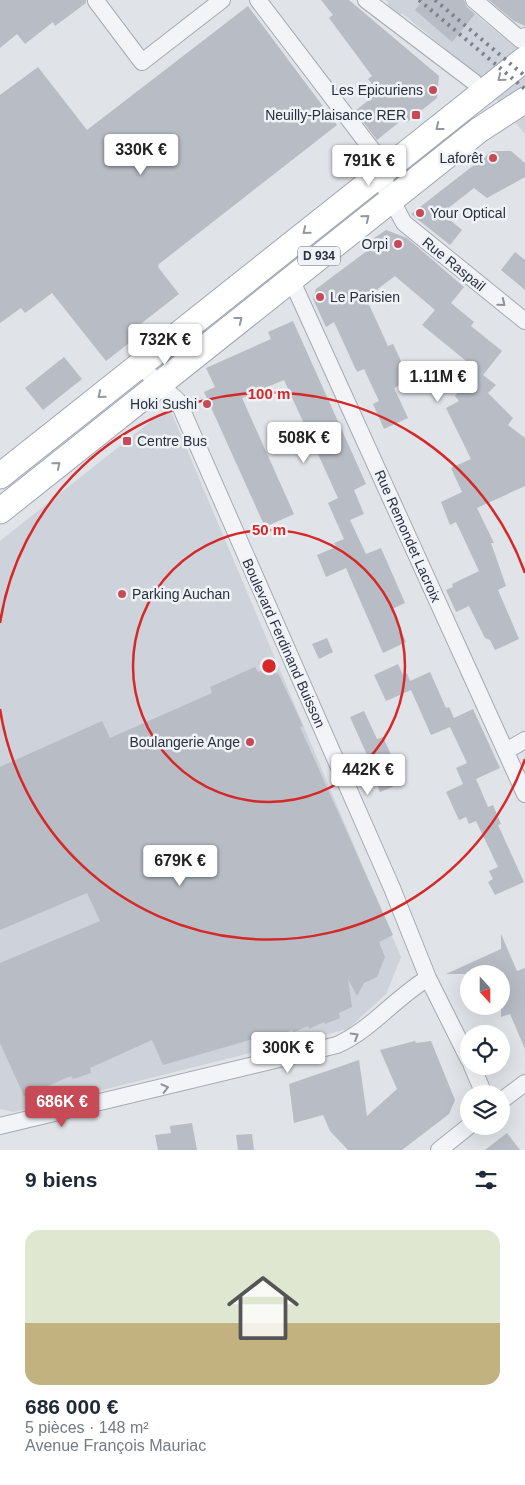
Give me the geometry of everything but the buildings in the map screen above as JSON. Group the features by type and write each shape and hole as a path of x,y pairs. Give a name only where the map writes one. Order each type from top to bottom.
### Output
{"main road":[{"name":"D 934","path":"0,476 525,58"},
{"name":"D 934","path":"0,511 165,387 291,279 479,130 525,100"}],"street":[{"path":"96,1 142,62 222,0"},
{"path":"258,0 386,168 385,188 390,200"},
{"path":"366,0 474,82"},
{"path":"474,0 521,40 525,36"},
{"name":"Rue Raspail","path":"390,200 404,223 525,322"},
{"name":"Rue Remondet Lacroix","path":"291,279 525,794"},
{"name":"Boulevard Ferdinand Buisson","path":"139,365 178,401 392,888 428,978 460,1042"},
{"path":"506,751 525,740"},
{"path":"0,1126 336,1045 361,1032 406,991 428,978"},
{"path":"510,1094 525,1083"},
{"path":"439,1150 460,1133"}],"shaded area":[{"path":"385,0 458,0 525,55 525,134 472,71 402,13 392,25 379,15 389,3"},
{"path":"169,407 401,957 386,994 348,1029 14,1112 0,1109 0,541"}],"railway":[{"path":"419,0 525,89"},
{"path":"435,0 525,76"}],"place":[{"name":"Les Epicuriens","path":"433,90"},
{"name":"Neuilly-Plaisance RER","path":"416,115"},
{"name":"Laforêt","path":"493,158"},
{"name":"Your Optical","path":"420,213"},
{"name":"Orpi","path":"398,244"},
{"name":"Le Parisien","path":"320,297"},
{"name":"Hoki Sushi","path":"207,404"},
{"name":"Centre Bus","path":"127,441"},
{"name":"Parking Auchan","path":"122,594"},
{"name":"Boulangerie Ange","path":"250,742"}]}
